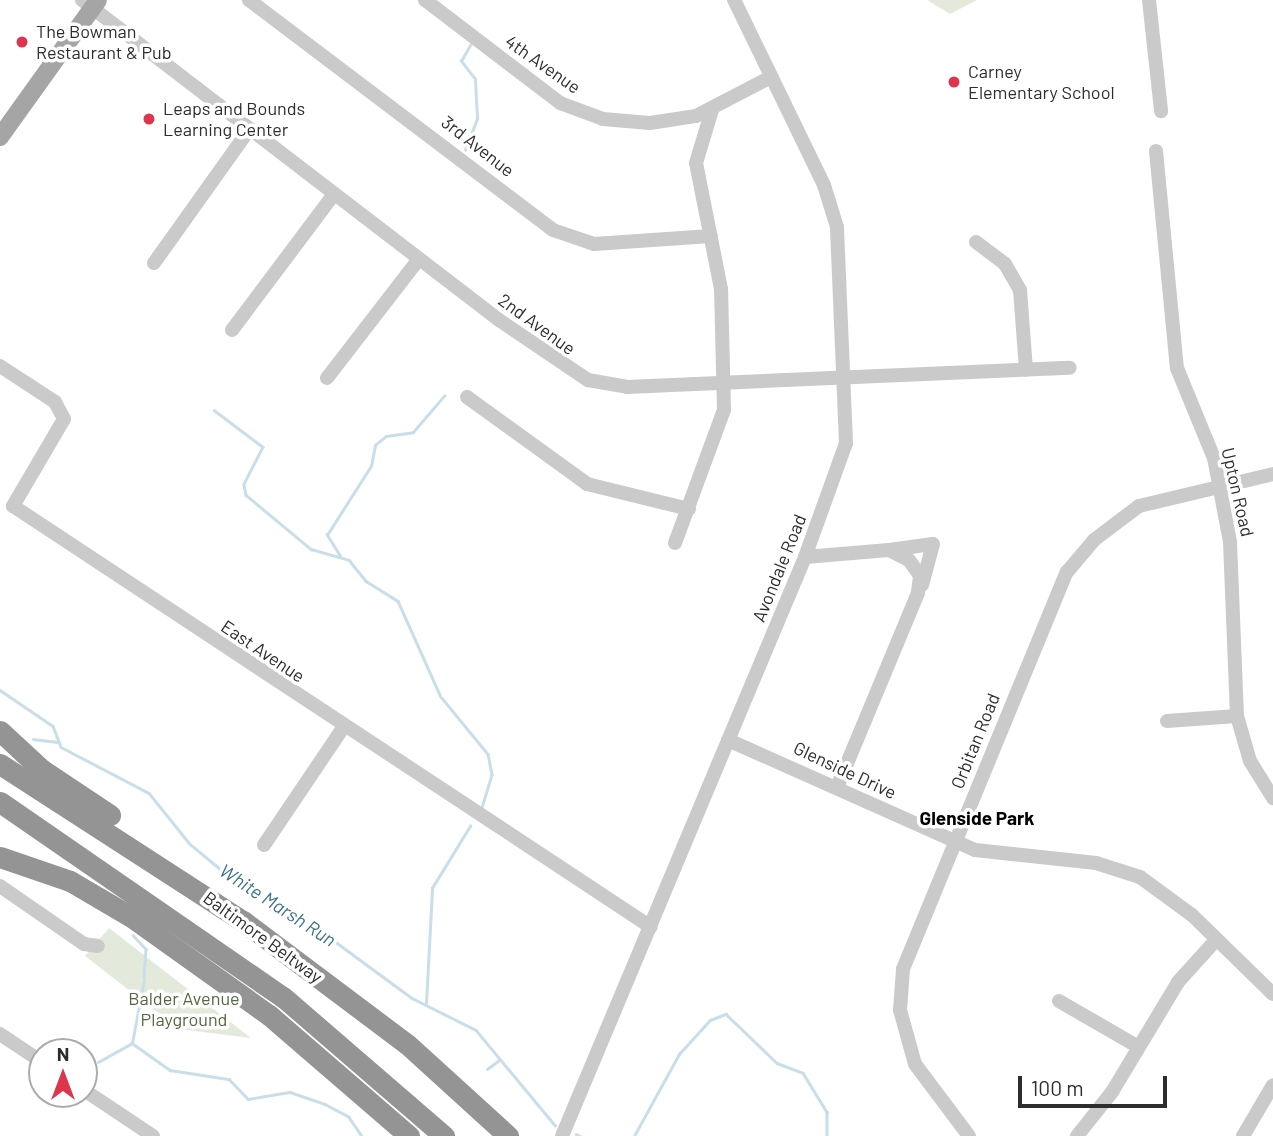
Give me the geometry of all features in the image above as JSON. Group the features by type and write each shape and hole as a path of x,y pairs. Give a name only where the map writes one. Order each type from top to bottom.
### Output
{"highway":[{"path":"0,731 243,921"},
{"name":"Baltimore Beltway","path":"0,764 243,921 407,1044 508,1136"},
{"name":"Baltimore Beltway","path":"0,802 283,997 444,1136"},
{"path":"0,857 70,881 130,915 269,1015 409,1136"},
{"path":"407,1044 521,1136"}],"main road":[{"path":"0,137 91,3"}],"street":[{"name":"3rd Avenue","path":"249,0 554,230 594,244 711,236"},
{"name":"4th Avenue","path":"425,0 522,76 581,112 650,123 712,110 771,77"},
{"name":"Avondale Road","path":"562,1136 804,557 844,452 848,377 837,227 824,185 734,0"},
{"path":"1149,0 1161,111"},
{"name":"2nd Avenue","path":"91,3 249,130 419,259 588,380 627,387 1070,368"},
{"path":"675,543 716,446 725,383 711,236 696,158 712,110"},
{"path":"154,263 249,130"},
{"name":"Upton Road","path":"1156,151 1177,368 1220,486 1233,567 1237,716 1250,761 1273,798"},
{"path":"232,330 334,194"},
{"path":"976,242 1005,264 1020,290 1026,370"},
{"path":"327,378 419,259"},
{"name":"East Avenue","path":"0,366 55,402 64,419 13,506 343,728 651,927"},
{"path":"467,397 587,485 689,509"},
{"name":"Orbitan Road","path":"969,1136 924,1080 900,1010 906,952 1067,572 1083,550 1139,506 1273,474"},
{"path":"804,557 933,544 918,593 838,785"},
{"path":"890,550 917,570 918,593"},
{"path":"1167,721 1237,716"},
{"path":"264,845 343,728"},
{"name":"Glenside Drive","path":"728,740 838,785 954,841 1126,872 1156,886 1273,993"},
{"path":"0,886 84,944 98,946"},
{"path":"1077,1136 1112,1092 1137,1046 1178,982 1216,940"},
{"path":"1059,1001 1137,1046"},
{"path":"0,1034 28,1053"},
{"path":"1243,1136 1273,1085"},
{"path":"98,1099 153,1136"}],"green space":[{"path":"927,0 977,0 950,14"},
{"name":"Balder Avenue Playground","path":"109,928 251,1038 179,1029 85,956"}],"waterway":[{"path":"465,150 477,118 475,79 461,61 471,44"},
{"path":"340,556 327,535 371,466 375,445 386,436 413,432 444,396"},
{"path":"214,410 263,447 244,484 246,495 311,549 349,560 366,581 398,601 441,697"},
{"name":"White Marsh Run","path":"0,690 53,726 61,747 149,793 190,844 236,882 314,926 412,998 476,1030 555,1125"},
{"path":"442,698 488,754 492,775 482,807"},
{"path":"33,739 59,742"},
{"path":"426,1004 432,888 470,826"},
{"path":"133,935 146,949 144,977"},
{"path":"132,1043 144,980"},
{"name":"White Marsh Run","path":"634,1136 679,1054 710,1020 726,1014 777,1063 803,1073 827,1112 827,1136"},
{"path":"98,1062 132,1043 170,1070 229,1079 248,1099 290,1092 325,1104 349,1117 362,1136"},
{"path":"487,1069 498,1061"},
{"name":"White Marsh Run","path":"576,1134 580,1136"}],"place":[{"name":"The Bowman Restaurant & Pub","path":"22,42"},
{"name":"Carney Elementary School","path":"954,82"},
{"name":"Leaps and Bounds Learning Center","path":"149,119"}],"district":[{"name":"Glenside Park","path":"977,818"}]}
